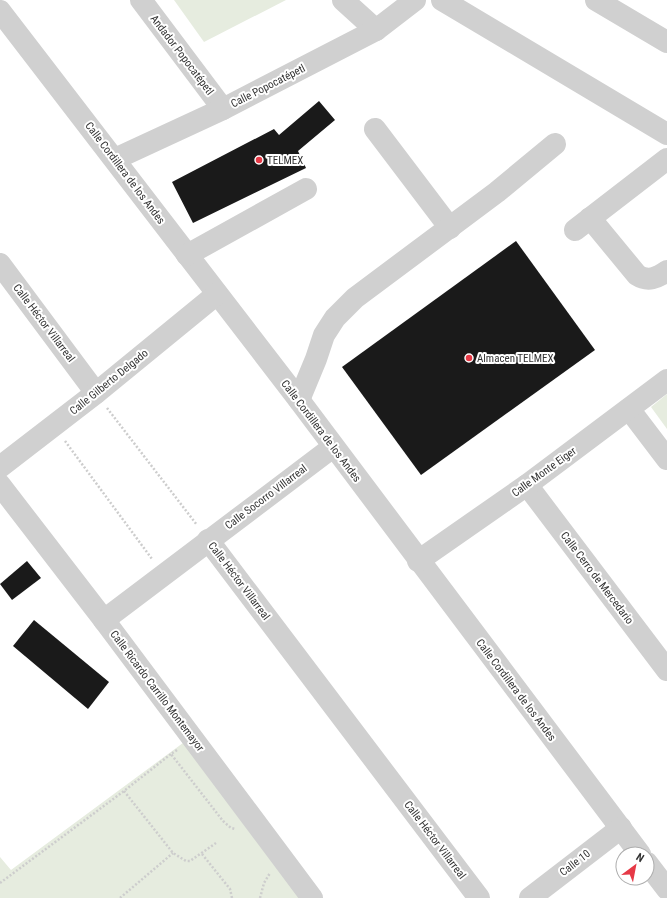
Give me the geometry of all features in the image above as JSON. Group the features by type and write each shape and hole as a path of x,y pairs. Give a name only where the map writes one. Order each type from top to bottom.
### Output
{"street":[{"name":"Andador Popocatépetl","path":"141,0 223,109"},
{"path":"343,0 376,30"},
{"name":"Calle Popocatépetl","path":"115,159 223,109 376,30 415,0"},
{"path":"442,0 667,134"},
{"path":"596,0 667,42"},
{"name":"Calle Cordillera de los Andes","path":"0,11 115,159 298,400 634,846"},
{"path":"375,129 450,228"},
{"path":"298,400 316,359 324,335 335,318 355,298 497,192 555,144"},
{"path":"667,159 583,224 641,278 651,279 667,271"},
{"path":"187,255 306,190"},
{"name":"Calle Héctor Villarreal","path":"0,264 96,393"},
{"name":"Calle Gilberto Delgado","path":"0,467 96,393 217,294"},
{"name":"Calle Monte Eiger","path":"418,561 527,485 667,380"},
{"path":"630,409 667,459"},
{"name":"Calle Socorro Villarreal","path":"104,620 333,447"},
{"name":"Calle Ricardo Carrillo Montemayor","path":"0,485 104,620 312,898"},
{"name":"Calle Cerro de Mercedario","path":"527,485 667,670"},
{"name":"Calle Héctor Villarreal","path":"208,540 479,898"},
{"name":"Calle 10","path":"530,898 620,828"},
{"path":"655,873 667,889"}],"path":[{"name":"Calle Héctor Villarreal","path":"96,393 208,540"},
{"path":"54,426 164,574"},
{"path":"0,882 124,791 171,754"},
{"path":"124,791 173,853 186,861 190,861 216,844"},
{"path":"120,898 173,853"},
{"path":"202,854 230,889 232,898"},
{"path":"260,898 264,883 281,856"}],"shaded area":[{"path":"174,0 286,0 204,42"},
{"path":"667,394 667,429 651,407"},
{"path":"187,740 304,898 0,898 0,857 11,870"}],"building":[{"name":"TELMEX","path":"319,101 335,120 298,151 306,168 193,223 172,182 274,129 279,135"},
{"name":"Almacen TELMEX","path":"516,241 595,350 421,475 342,367"},
{"path":"27,561 41,578 12,600 0,584"},
{"path":"34,620 109,682 88,709 13,646"}],"place":[{"name":"TELMEX","path":"259,160"},
{"name":"Almacen TELMEX","path":"469,358"}]}
